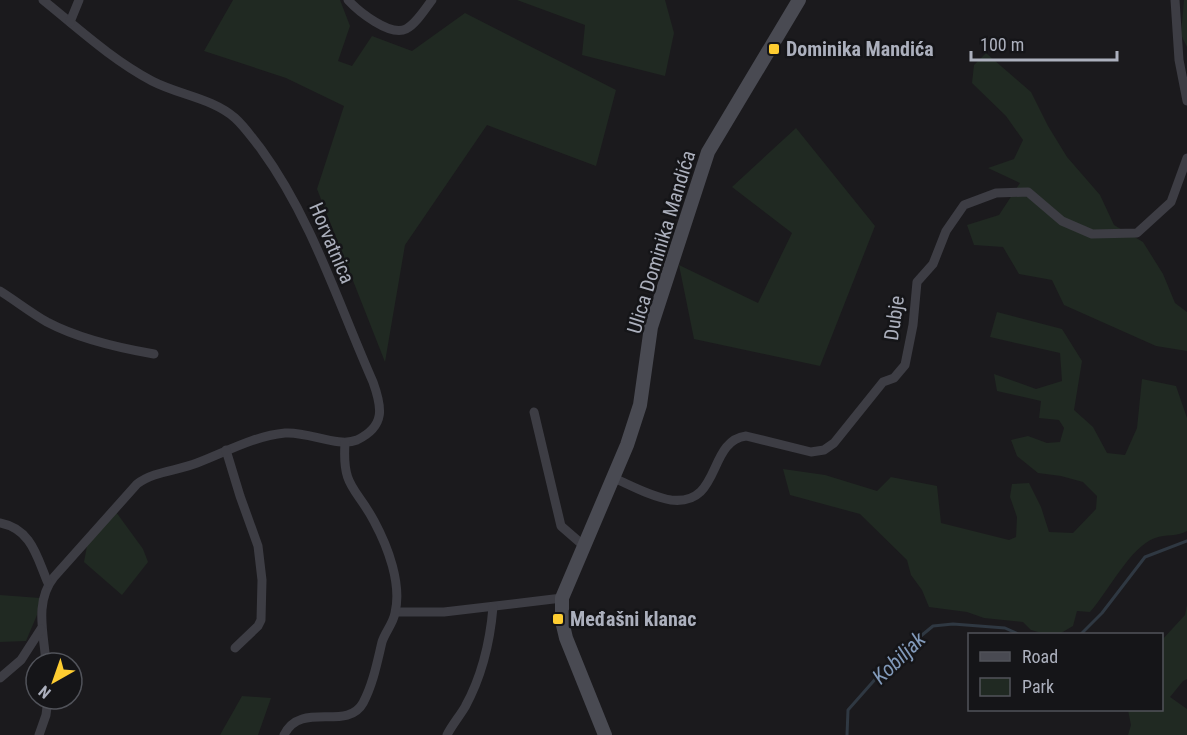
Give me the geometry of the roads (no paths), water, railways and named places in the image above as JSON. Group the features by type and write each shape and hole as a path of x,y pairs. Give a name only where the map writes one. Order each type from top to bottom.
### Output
{"street":[{"name":"Horvatnica","path":"43,0 98,47 136,72 171,90 226,111 244,127 280,175 302,214 380,401 380,415 374,427 360,438 345,443"},
{"path":"70,22 79,0"},
{"path":"348,0 370,20 396,30 409,28 432,0"},
{"name":"Ulica Dominika Mandića","path":"605,735 566,638 562,621 562,598 627,445 640,405 651,327 708,152 799,0"},
{"path":"1174,0 1179,60 1187,101"},
{"name":"Dubje","path":"614,478 671,500 689,499 696,496 710,481 726,447 737,437 746,436 811,452 824,450 848,428 883,382 894,378 905,365 914,325 917,282 933,264 946,231 964,205 996,193 1028,192 1062,221 1092,234 1137,233 1171,202 1187,158"},
{"path":"0,291 49,323 125,349 154,354"},
{"path":"534,412 561,526 584,546"},
{"path":"44,651 41,629 43,599 48,583 137,484 153,475 197,463 270,435 309,434 345,443 344,458 348,480 374,519 391,561 395,582 396,612 383,639 367,694 357,711 346,716 298,720 288,728 284,735"},
{"path":"226,450 258,546 262,580 261,620 258,626 235,648"},
{"path":"0,523 14,527 27,537 35,549 48,583"},
{"path":"396,612 444,612 562,598"},
{"path":"447,735 465,706 484,664 491,635 493,607"},
{"path":"0,678 21,660 41,629"},
{"path":"39,735 46,711"}],"waterway":[{"name":"Kobiljak","path":"1082,633 1102,613 1145,557 1187,541"},
{"name":"Kobiljak","path":"847,735 848,710 893,659 933,626 953,624 1005,628 1016,633"}],"place":[{"name":"Dominika Mandića","path":"774,49"},
{"name":"Međašni klanac","path":"558,619"}]}
